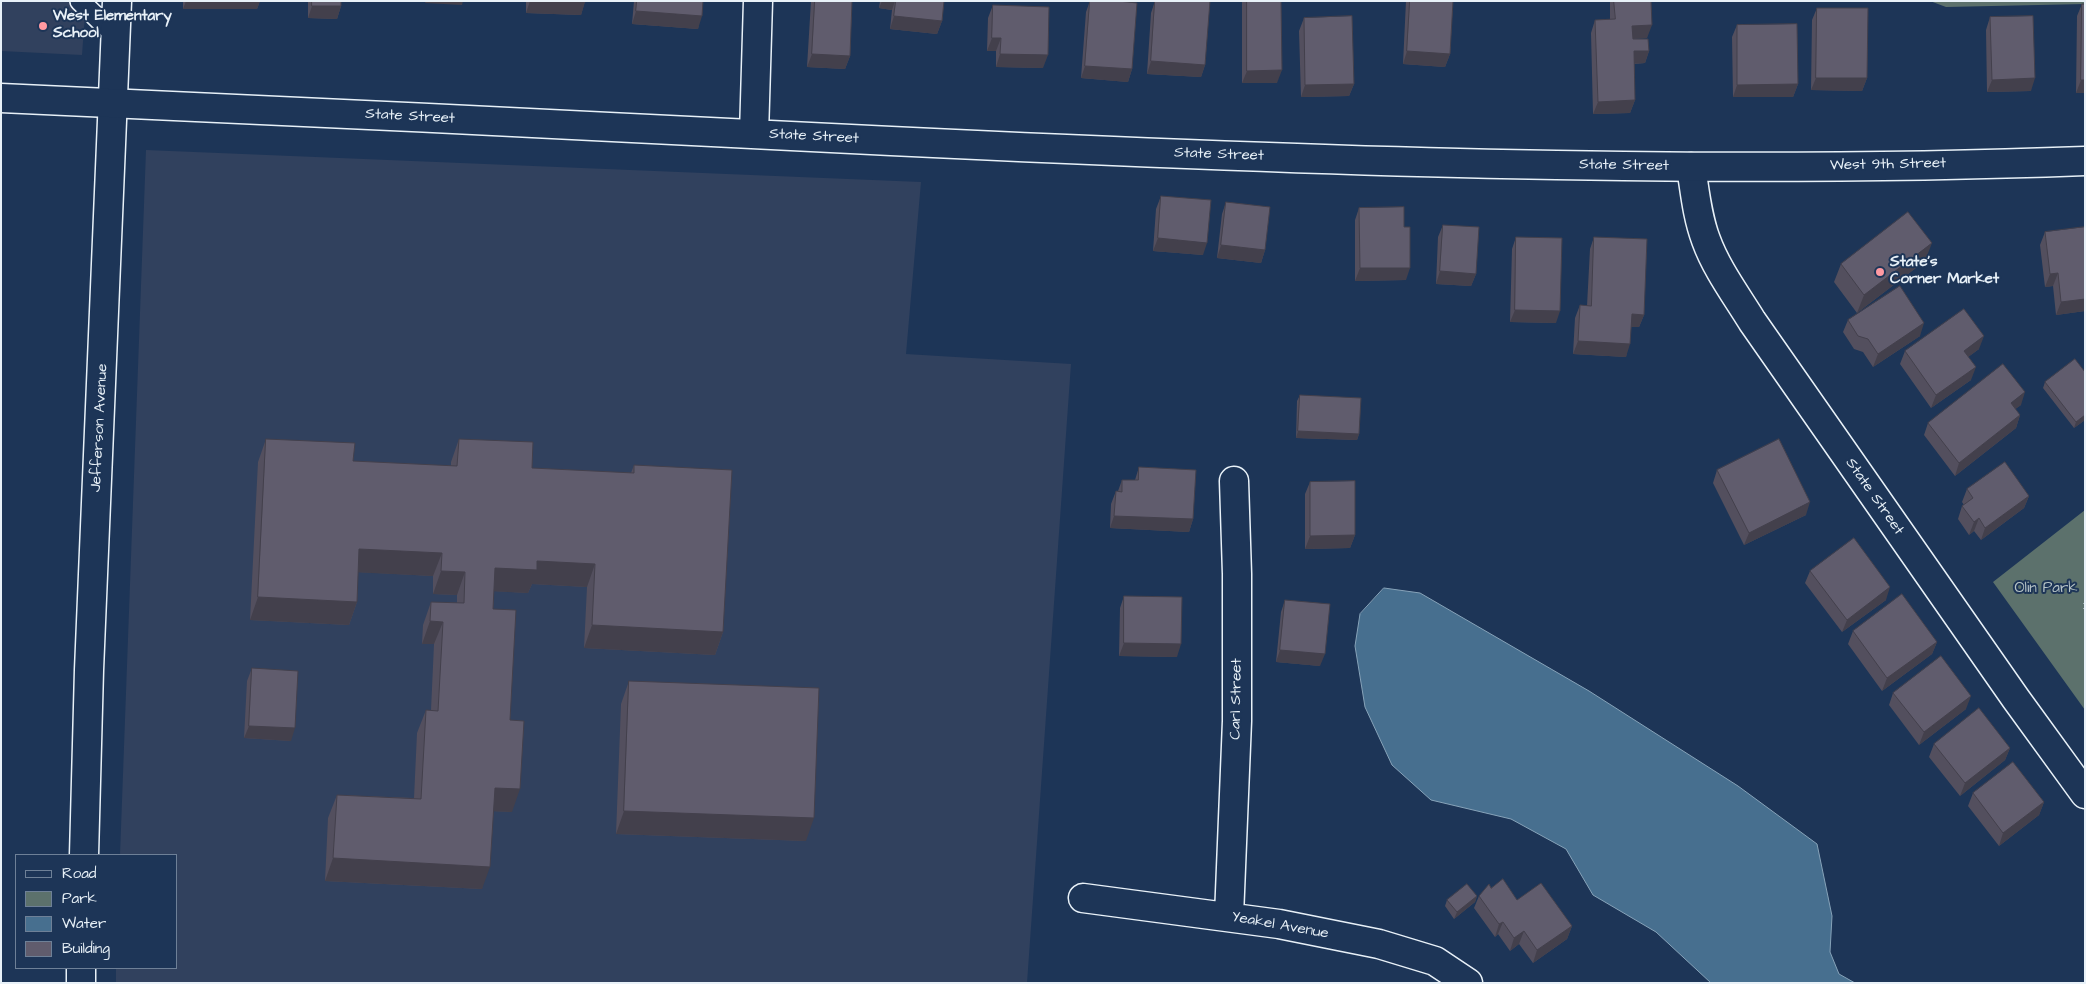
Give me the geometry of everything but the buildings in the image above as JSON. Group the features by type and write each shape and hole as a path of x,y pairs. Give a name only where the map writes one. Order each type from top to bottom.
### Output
{"street":[{"name":"Jefferson Avenue","path":"84,854 89,670 114,103 116,1"},
{"path":"754,134 758,1"},
{"name":"State Street","path":"1,98 1074,150 1479,165 1692,167 1696,203 1706,240 1721,271 1752,321 1825,428 2085,794"},
{"name":"West 9th Street","path":"1692,167 1872,166 2085,161"},
{"name":"Carl Street","path":"1229,916 1237,721 1237,574 1234,481"},
{"name":"Yeakel Avenue","path":"1083,898 1229,916 1379,944 1435,961 1468,983"},
{"path":"81,969 81,983"}],"lane":[{"path":"80,1 116,35"}],"path":[{"path":"2085,603 2085,611"}],"shaded area":[{"name":"West Elementary School","path":"1,1 86,1 82,55 1,51"},
{"path":"146,150 921,182 906,354 1071,364 1027,983 116,983 116,969 178,969 178,854 120,854"}],"green space":[{"path":"1930,1 2085,1 2085,4 1946,7"},
{"name":"Olin Park","path":"2085,510 2085,710 1993,582"}],"water":[{"path":"1384,588 1420,593 1589,691 1738,786 1817,844 1832,916 1830,952 1839,974 1855,983 1711,983 1656,932 1593,895 1566,849 1511,819 1431,800 1392,765 1365,707 1355,646 1360,614"}],"place":[{"name":"West Elementary School","path":"43,26"},
{"name":"State's Corner Market","path":"1880,272"}]}
